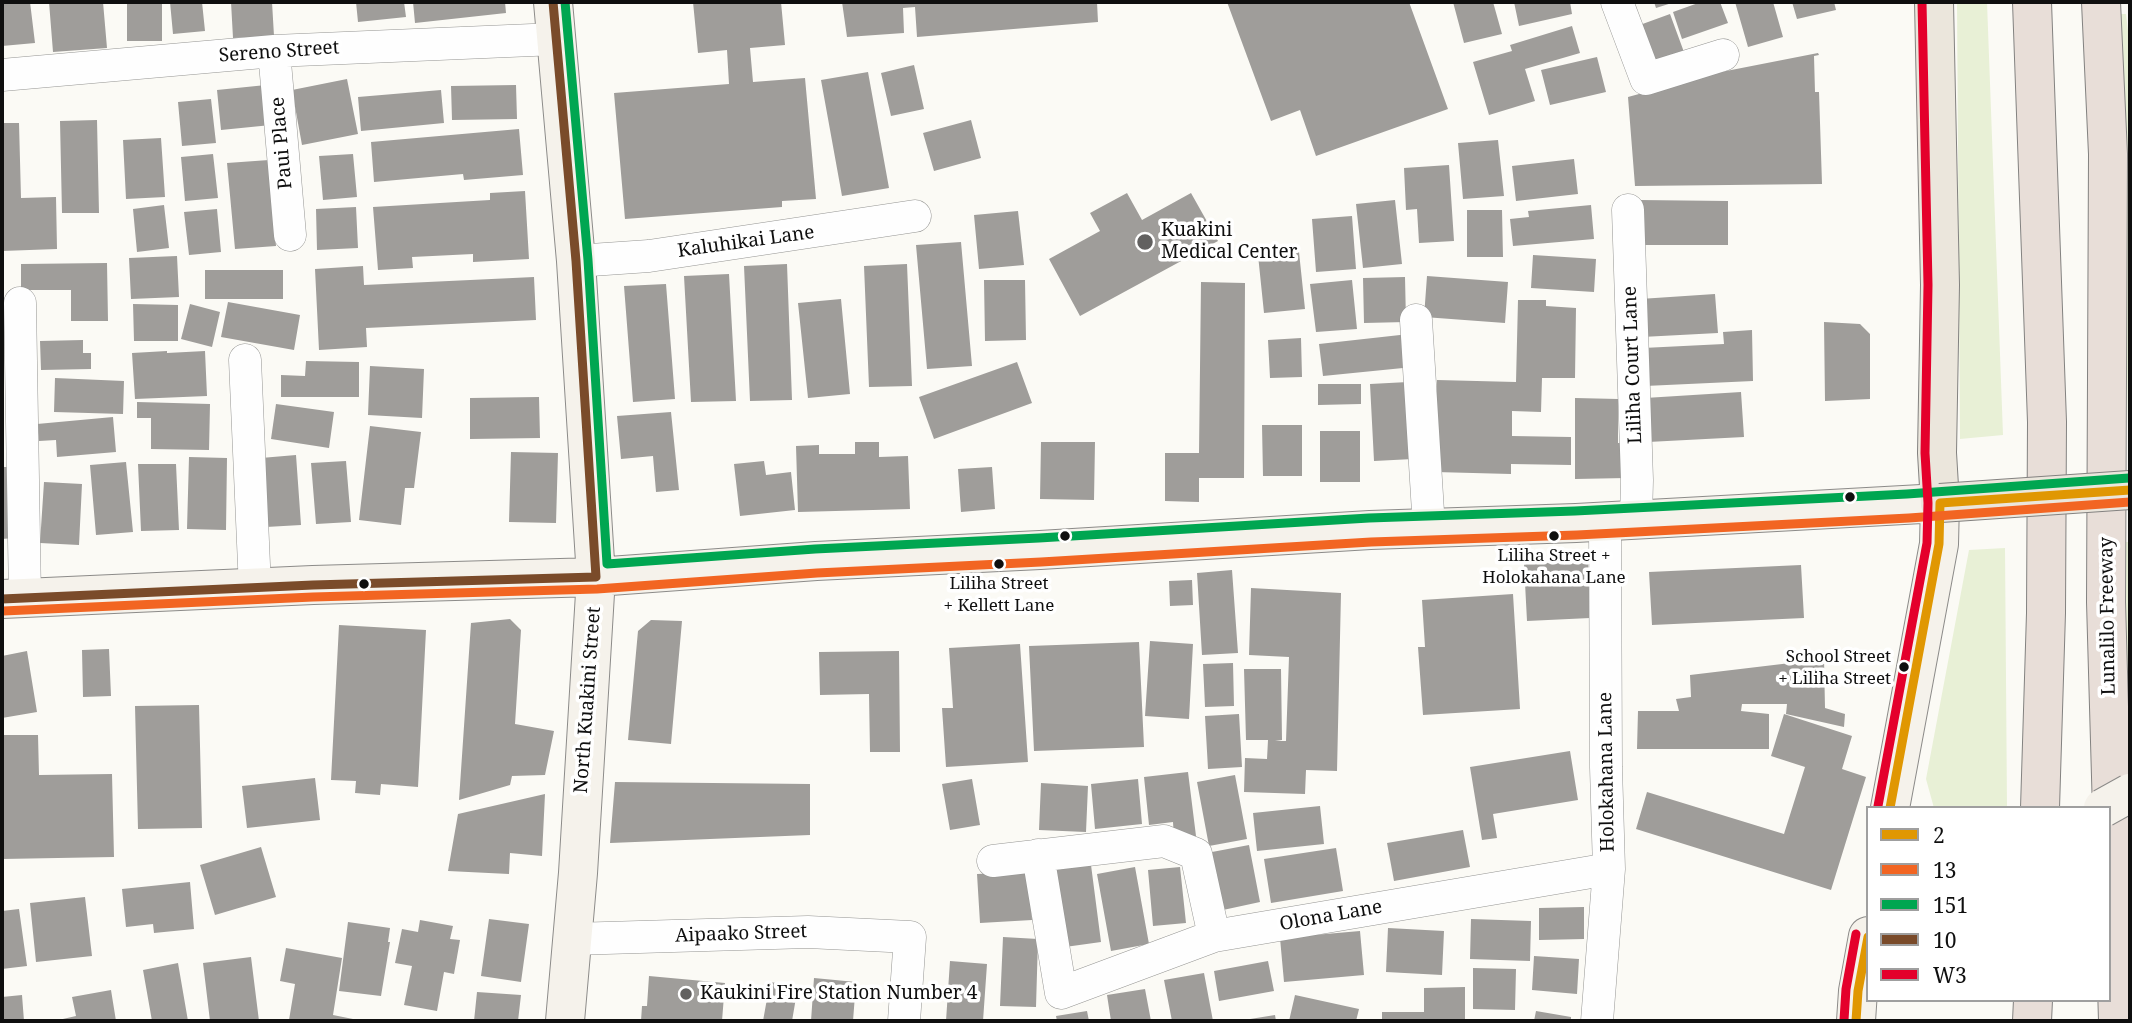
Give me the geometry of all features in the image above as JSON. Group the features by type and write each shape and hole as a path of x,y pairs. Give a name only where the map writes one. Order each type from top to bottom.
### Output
{"highway":[{"path":"2021,2 2042,243"},
{"path":"2032,2 2042,243 2047,477 2040,806"},
{"name":"Lunalilo Freeway","path":"2101,2 2108,154 2106,602 2118,1021"},
{"path":"2032,1021 2033,1002"}],"main road":[{"path":"1934,2 1940,285 1937,453 1941,503 2130,490"}],"street":[{"name":"North Kuakini Street","path":"553,2 576,261 596,577 565,1021"},
{"path":"1617,2 1646,79 1723,55"},
{"name":"Sereno Street","path":"2,75 274,51 556,39"},
{"name":"Paui Place","path":"274,51 290,235"},
{"name":"Liliha Court Lane","path":"1620,520 1636,467 1628,210"},
{"name":"Kaluhikai Lane","path":"576,261 649,256 915,216"},
{"path":"20,303 13,598 596,577 816,561 1941,503 1939,544 1890,806"},
{"path":"1416,320 1429,528"},
{"path":"245,359 255,588"},
{"name":"Holokahana Lane","path":"1597,1021 1609,869 1606,753 1620,520"},
{"path":"1901,746 1908,806"},
{"path":"2107,806 2130,793"},
{"path":"993,861 1164,841 1196,854 1214,936"},
{"name":"Olona Lane","path":"1038,855 1061,993 1214,936 1609,869"},
{"name":"Aipaako Street","path":"572,939 808,932 910,937 904,1021"},
{"path":"1856,1021 1866,947"},
{"path":"1878,1021 1883,1002"}],"green space":[{"path":"1957,2 1987,2 2003,435 1960,439"},
{"path":"2121,14 2126,14 2130,48 2130,430 2128,430"},
{"path":"2115,542 2130,542 2130,760 2117,772"},
{"path":"2005,548 2007,806 1933,806 1926,779 1969,550"}],"building":[{"path":"2,2 30,2 35,43 2,46"},
{"path":"49,2 103,2 107,48 53,52"},
{"path":"127,2 162,2 162,41 127,41"},
{"path":"170,2 202,2 205,31 173,34"},
{"path":"231,2 272,2 274,36 233,38"},
{"path":"356,2 404,2 406,17 358,22"},
{"path":"413,2 505,2 506,13 415,23"},
{"path":"693,2 781,2 785,45 750,48 753,82 805,78 816,199 782,201 782,207 625,219 614,93 729,84 727,50 698,53"},
{"path":"842,2 1097,2 1098,22 917,37 915,7 903,8 904,33 847,37"},
{"path":"1227,2 1409,2 1448,109 1316,156 1300,110 1271,121"},
{"path":"1453,2 1493,2 1502,34 1464,43"},
{"path":"1514,2 1570,2 1572,14 1519,26"},
{"path":"1654,2 1675,2 1656,8"},
{"path":"1701,2 1720,2 1728,23 1682,39 1673,12"},
{"path":"1735,2 1773,2 1783,37 1748,47"},
{"path":"1792,2 1834,2 1836,10 1797,19"},
{"path":"1670,14 1688,63 1655,75 1637,26"},
{"path":"1572,26 1580,53 1525,69 1535,101 1489,115 1473,62 1512,51 1510,45"},
{"path":"1818,53 1819,55 1814,56 1815,92 1819,92 1822,184 1635,186 1628,97 1716,73"},
{"path":"1597,57 1606,92 1550,105 1541,70"},
{"path":"914,65 924,109 891,116 881,73"},
{"path":"868,72 889,188 842,196 821,80"},
{"path":"347,79 358,134 302,145 292,90"},
{"path":"266,85 271,125 221,130 217,90"},
{"path":"516,85 517,119 452,120 451,86"},
{"path":"441,90 444,123 361,131 358,97"},
{"path":"211,99 216,143 182,146 178,102"},
{"path":"97,120 99,213 62,213 60,121"},
{"path":"971,120 981,158 934,171 923,133"},
{"path":"2,123 19,123 21,198 56,197 57,249 2,251"},
{"path":"519,129 523,175 464,180 463,174 374,182 371,142"},
{"path":"161,138 165,197 126,199 123,140"},
{"path":"1498,140 1504,196 1463,199 1458,143"},
{"path":"213,154 218,198 185,201 181,157"},
{"path":"353,154 357,197 323,200 319,156"},
{"path":"1574,159 1578,194 1516,201 1512,166"},
{"path":"269,160 276,246 235,249 227,163"},
{"path":"1449,165 1454,241 1419,243 1417,209 1406,210 1404,168"},
{"path":"525,191 529,259 473,262 473,254 412,257 413,268 378,270 373,207 490,200 490,193"},
{"path":"1127,193 1142,220 1191,193 1218,241 1080,316 1049,259 1100,231 1090,213"},
{"path":"1395,200 1402,264 1363,268 1356,204"},
{"path":"1639,200 1728,201 1728,245 1639,245"},
{"path":"164,205 169,248 137,252 133,209"},
{"path":"1591,205 1594,239 1513,246 1510,219 1529,217 1528,211"},
{"path":"356,207 358,248 317,250 316,209"},
{"path":"217,209 221,252 189,255 184,212"},
{"path":"1467,210 1502,210 1503,257 1467,257"},
{"path":"1018,211 1024,265 979,269 974,215"},
{"path":"1352,216 1356,269 1316,272 1312,219"},
{"path":"961,242 972,366 927,369 916,245"},
{"path":"1299,252 1305,309 1264,313 1258,255"},
{"path":"1533,255 1596,259 1594,292 1531,288"},
{"path":"177,256 179,297 131,299 129,258"},
{"path":"107,263 108,321 71,321 71,290 21,290 21,264"},
{"path":"787,264 792,400 750,401 744,266"},
{"path":"907,264 912,386 869,387 864,266"},
{"path":"363,266 364,285 534,277 536,320 366,328 367,347 319,350 315,269"},
{"path":"205,270 283,270 283,299 205,299"},
{"path":"729,274 736,401 691,402 684,276"},
{"path":"1427,276 1508,282 1505,323 1424,317"},
{"path":"1405,277 1406,322 1364,323 1363,278"},
{"path":"984,280 1025,280 1026,340 985,341"},
{"path":"1352,280 1357,329 1316,332 1310,284"},
{"path":"1201,282 1245,283 1244,478 1199,478 1199,502 1165,501 1165,453 1199,453"},
{"path":"666,284 675,399 633,402 624,286"},
{"path":"1715,294 1718,333 1642,337 1640,299"},
{"path":"841,299 850,394 808,398 798,303"},
{"path":"1518,300 1546,300 1546,306 1576,308 1575,378 1542,378 1541,412 1512,411 1512,436 1571,437 1571,465 1511,464 1511,474 1435,472 1437,380 1516,382"},
{"path":"228,302 300,315 294,350 221,337"},
{"path":"133,304 178,305 178,341 134,341"},
{"path":"190,304 220,312 212,347 181,339"},
{"path":"1824,322 1860,324 1870,334 1870,399 1825,401"},
{"path":"1752,330 1753,381 1645,386 1643,348 1724,344 1723,332"},
{"path":"1409,334 1413,367 1323,376 1319,344"},
{"path":"1301,338 1302,377 1270,378 1268,340"},
{"path":"83,340 83,353 91,353 91,369 41,370 40,341"},
{"path":"205,351 207,396 135,399 132,353"},
{"path":"306,361 359,362 359,397 281,397 281,375 305,376"},
{"path":"1017,362 1032,403 934,439 919,397"},
{"path":"370,366 424,369 422,418 368,415"},
{"path":"55,378 124,381 123,414 54,412"},
{"path":"1408,382 1413,459 1374,461 1370,384"},
{"path":"1318,384 1361,384 1361,404 1318,405"},
{"path":"1741,392 1744,437 1648,442 1645,398"},
{"path":"539,397 540,438 470,439 470,398"},
{"path":"1575,398 1618,399 1618,443 1628,443 1626,478 1575,479"},
{"path":"137,402 210,404 209,450 151,449 151,418 137,418"},
{"path":"276,404 334,412 329,448 271,439"},
{"path":"671,412 679,490 656,492 653,456 621,459 617,416"},
{"path":"113,417 116,452 57,457 56,440 39,441 37,424"},
{"path":"1262,425 1302,425 1302,476 1263,476"},
{"path":"370,426 421,432 414,488 405,488 401,525 359,520"},
{"path":"1320,431 1360,431 1360,482 1320,482"},
{"path":"855,442 879,442 879,457 908,456 910,509 798,512 796,446 819,445 819,454 855,454"},
{"path":"1041,442 1095,442 1094,500 1040,499"},
{"path":"511,452 558,453 556,523 509,522"},
{"path":"296,455 301,525 266,527 261,458"},
{"path":"189,457 227,458 226,530 187,529"},
{"path":"346,461 351,522 316,524 311,463"},
{"path":"764,461 766,475 791,472 795,510 740,516 734,464"},
{"path":"126,462 133,532 96,535 90,465"},
{"path":"138,464 176,464 179,530 141,531"},
{"path":"2,467 10,467 14,538 2,539"},
{"path":"992,467 995,509 961,512 958,469"},
{"path":"44,482 82,484 79,545 40,543"},
{"path":"1588,561 1590,618 1527,621 1524,564"},
{"path":"1801,565 1804,618 1652,625 1649,572"},
{"path":"1232,570 1238,653 1202,655 1197,573"},
{"path":"1192,580 1193,605 1170,606 1169,581"},
{"path":"1251,588 1341,593 1337,771 1306,770 1305,794 1244,792 1245,758 1267,759 1268,740 1246,740 1244,669 1281,669 1282,740 1275,741 1286,741 1289,657 1249,655"},
{"path":"1513,594 1520,709 1423,715 1418,647 1425,647 1422,600"},
{"path":"510,619 521,630 515,724 554,731 545,775 512,776 510,785 459,800 471,623"},
{"path":"651,620 682,621 671,744 628,740 638,631"},
{"path":"339,625 426,630 418,787 381,784 380,795 355,793 356,781 331,780"},
{"path":"1150,641 1193,644 1189,719 1145,716"},
{"path":"1139,642 1144,747 1034,751 1029,646"},
{"path":"1020,644 1028,762 946,767 942,708 953,708 949,648"},
{"path":"109,649 111,696 83,697 82,650"},
{"path":"27,651 37,712 2,718 2,656"},
{"path":"899,651 900,752 870,752 869,694 820,695 819,652"},
{"path":"1824,659 1825,708 1845,714 1844,727 1786,714 1787,704 1742,704 1741,711 1769,714 1769,749 1637,749 1638,711 1679,711 1676,699 1691,697 1690,675"},
{"path":"1233,663 1234,706 1205,707 1203,664"},
{"path":"199,705 202,828 138,829 135,706"},
{"path":"1239,714 1242,767 1208,769 1205,716"},
{"path":"1784,714 1852,736 1842,769 1866,777 1831,890 1636,829 1647,792 1784,834 1805,767 1771,756"},
{"path":"2,735 38,735 39,775 112,774 114,857 2,859"},
{"path":"1570,751 1578,800 1493,814 1497,838 1482,840 1470,767"},
{"path":"1188,772 1196,836 1174,839 1173,822 1149,825 1144,777"},
{"path":"1235,775 1247,839 1209,846 1197,782"},
{"path":"315,778 320,820 247,828 242,786"},
{"path":"972,779 980,825 950,830 942,784"},
{"path":"1138,779 1142,824 1095,829 1091,784"},
{"path":"615,782 810,784 810,835 610,843"},
{"path":"1041,783 1088,786 1086,832 1039,830"},
{"path":"545,794 542,856 510,853 509,874 448,871 458,814"},
{"path":"1320,806 1324,844 1257,851 1253,813"},
{"path":"1463,830 1470,867 1394,881 1387,843"},
{"path":"1249,845 1260,902 1223,910 1212,852"},
{"path":"261,847 276,897 215,915 200,865"},
{"path":"1336,848 1343,891 1271,903 1264,859"},
{"path":"1091,865 1101,942 1065,947 1054,870"},
{"path":"1135,867 1149,944 1111,951 1097,874"},
{"path":"1180,867 1186,923 1153,926 1148,870"},
{"path":"1029,872 1032,920 980,923 977,874"},
{"path":"190,882 194,929 154,933 153,924 126,927 122,889"},
{"path":"85,897 92,956 36,962 30,903"},
{"path":"1584,907 1584,939 1539,940 1539,908"},
{"path":"19,909 27,966 2,969 2,911"},
{"path":"489,919 529,924 521,982 481,976"},
{"path":"1471,919 1531,921 1530,961 1470,959"},
{"path":"420,920 453,926 450,939 460,940 454,974 444,972 437,1011 404,1005 412,966 395,963 402,929 418,932"},
{"path":"348,922 390,928 381,996 339,991"},
{"path":"1388,928 1444,931 1442,975 1386,972"},
{"path":"1360,931 1364,975 1284,982 1280,938"},
{"path":"1003,937 1038,939 1036,1007 1000,1006"},
{"path":"286,948 342,958 333,1015 363,1021 289,1020 295,984 280,981"},
{"path":"1534,956 1579,959 1577,994 1532,990"},
{"path":"251,957 259,1021 210,1021 203,963"},
{"path":"950,961 987,964 983,1021 946,1021"},
{"path":"1268,961 1274,991 1219,1001 1214,971"},
{"path":"178,963 188,1021 152,1021 143,970"},
{"path":"1473,968 1516,969 1515,1010 1473,1009"},
{"path":"1204,973 1213,1021 1172,1021 1164,980"},
{"name":"Kaukini Fire Station Number 4","path":"649,976 725,983 722,1021 641,1021 642,1006 647,1006"},
{"path":"814,978 856,982 853,1021 811,1021"},
{"path":"770,982 798,986 792,1021 763,1021"},
{"path":"1465,987 1465,1021 1382,1021 1382,1012 1424,1012 1424,988"},
{"path":"1145,989 1151,1021 1111,1021 1107,995"},
{"path":"111,990 116,1021 54,1021 76,1016 72,997"},
{"path":"477,992 521,995 518,1021 474,1021"},
{"path":"22,995 24,1021 2,1021 2,997"},
{"path":"1295,995 1359,1009 1356,1021 1289,1021"},
{"path":"1087,1011 1089,1021 1057,1021 1056,1016"},
{"path":"1536,1011 1571,1017 1571,1021 1534,1021"},
{"path":"1275,1015 1276,1021 1244,1020"}],"transit line":[{"name":"10","path":"2,599 313,585 596,577 576,261 553,2"},
{"name":"151","path":"565,2 588,260 607,564 815,549 1369,518 1575,511 1907,494 2129,478"},
{"name":"W3","path":"1878,806 1927,543 1925,453 1928,285 1922,2"},
{"name":"2","path":"1940,503 2130,490"},
{"name":"13","path":"3,611 313,597 597,589 817,573 1371,542 1577,535 1909,518 2130,502"},
{"name":"2","path":"1890,806 1939,544 1940,503"},
{"name":"W3","path":"1844,1020 1846,989 1856,934"},
{"name":"2","path":"1856,1021 1866,948"}],"place":[{"name":"Kuakini Medical Center","path":"1145,242"},
{"name":"Liliha Street + Holokahana Lane","path":"1554,536"},
{"name":"Liliha Street + Kellett Lane","path":"999,564"},
{"name":"School Street + Liliha Street","path":"1904,667"},
{"name":"Kaukini Fire Station Number 4","path":"686,994"}]}
